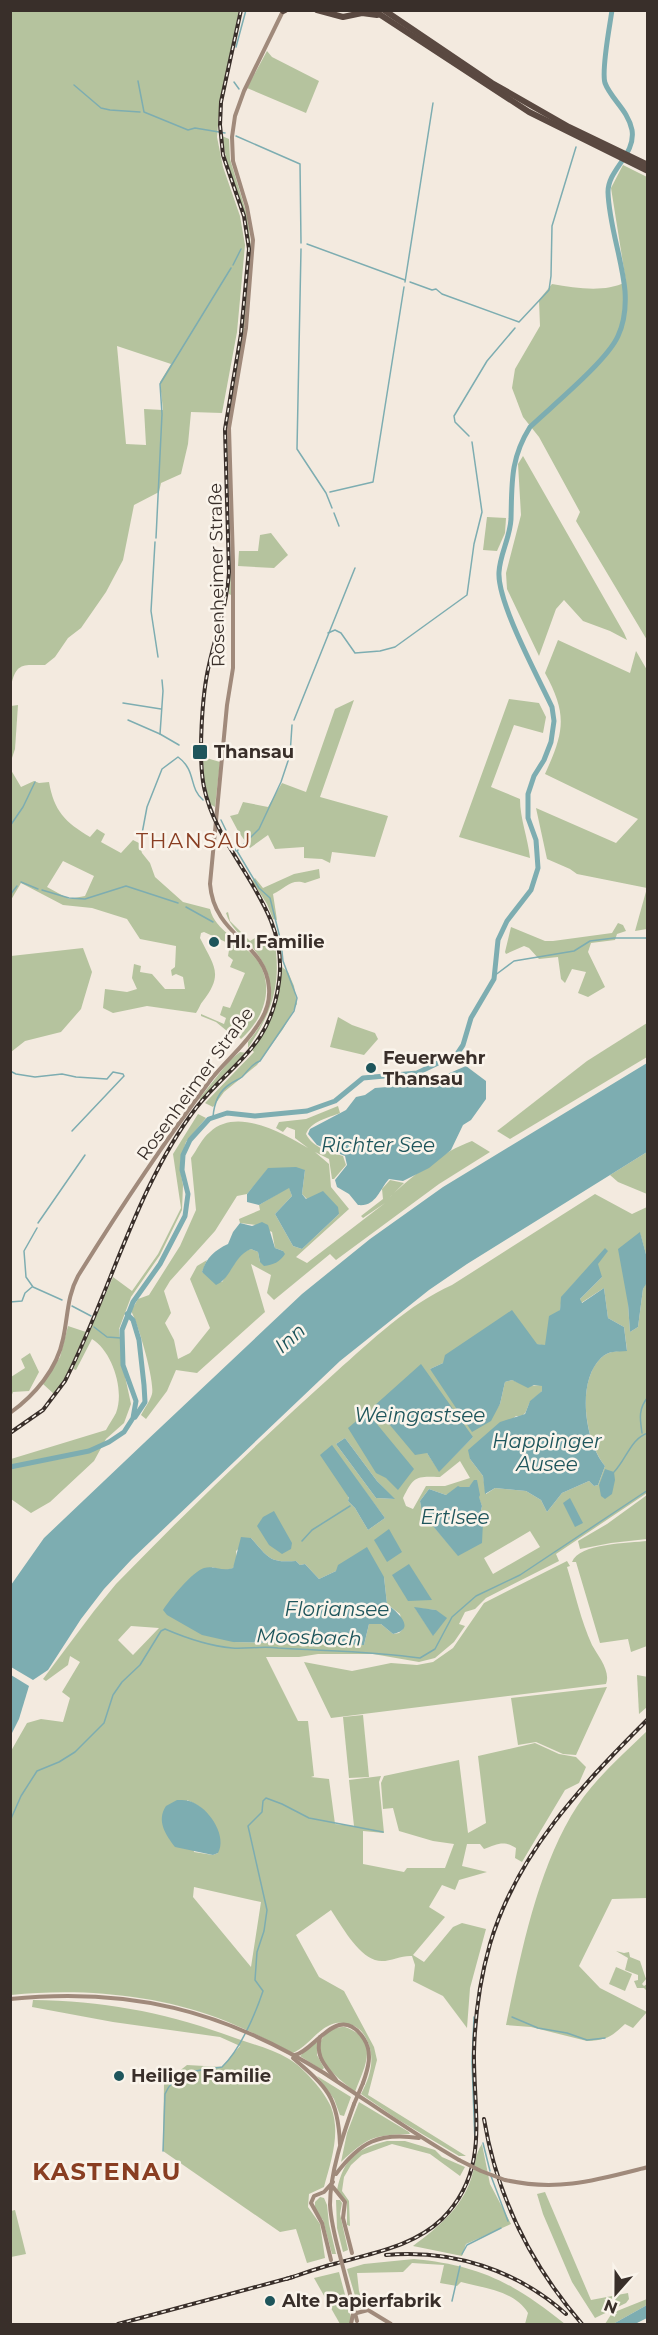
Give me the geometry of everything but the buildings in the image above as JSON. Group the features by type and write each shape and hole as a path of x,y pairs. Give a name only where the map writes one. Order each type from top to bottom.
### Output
{"highway":[{"path":"317,10 338,16 351,13 382,13"},
{"path":"373,10 382,13 529,112 630,160 648,171"},
{"path":"630,160 648,165"}],"main road":[{"name":"Rosenheimer Straße","path":"10,1413 41,1384 55,1364 63,1338 69,1298 78,1276 209,1082 259,1024 268,999 268,979 264,969 257,957 220,917 211,898 210,884 226,708 233,668 229,428 246,328 253,240 250,216 233,161 232,136 240,101 284,11"},
{"path":"10,2000 80,1995 123,1998 164,2005 223,2023 293,2055 439,2149 481,2171 506,2180 549,2186 581,2184 648,2167"},
{"path":"293,2055 302,2053 333,2026 342,2025 355,2030 362,2035 368,2046 368,2070 354,2104 340,2149 330,2202 333,2228 357,2323"},
{"path":"320,2036 318,2050 320,2059 338,2083"},
{"path":"285,2051 319,2081 330,2097 338,2121 340,2149"},
{"path":"334,2176 350,2156 375,2140 394,2136 423,2138"},
{"path":"331,2260 322,2223 311,2206 312,2199 333,2184"},
{"path":"333,2184 346,2204 343,2221 352,2253"},
{"path":"321,2194 330,2202"},
{"path":"330,2202 336,2196 341,2196"},
{"path":"351,2325 353,2314 368,2310 391,2325"}],"green space":[{"path":"11,10 239,11 220,101 217,137 223,167 240,216 245,245 237,332 222,413 191,412 188,444 181,474 161,483 159,492 134,505 123,560 106,592 81,628 68,638 55,657 45,665 22,666 15,673 11,686","holes":["117,346 171,364 160,382 163,410 144,409 146,445 126,444"]},
{"path":"267,51 272,57 319,81 306,113 247,88"},
{"path":"222,136 229,139 230,159 248,218 251,249 244,334 227,429 231,595 229,594 226,429 242,334 250,249 245,217 227,164"},
{"path":"623,165 647,177 647,640 576,521 580,512 539,437 523,417 512,388 515,369 540,326 539,300 552,284 599,289 626,282 611,188"},
{"path":"523,456 627,640 583,621 564,600 556,609 539,656 507,589 506,573 521,515 518,464"},
{"path":"487,517 506,518 505,533 497,551 483,550"},
{"path":"271,533 288,555 274,568 238,566 239,551 258,551 260,535"},
{"path":"558,640 630,673 636,651 647,670 647,888 577,874 547,859 536,808 616,843 638,819 545,774 556,746 561,724 557,701 545,673"},
{"path":"509,699 539,703 546,717 543,733 514,725 491,787 520,799 530,858 459,837"},
{"path":"354,700 320,797 388,816 375,857 332,852 330,863 322,859 304,858 304,847 275,849 268,835 250,848 230,816 238,814 243,802 268,807 282,783 306,792 335,709"},
{"path":"18,705 15,749 11,761 11,706"},
{"path":"203,757 220,762 215,807 210,804 204,779"},
{"path":"11,770 21,787 34,781 49,782 54,801 62,815 90,837 97,829 105,834 101,842 121,853 133,840 139,843 155,877 183,902 210,909 218,924 257,960 263,970 266,992 261,1013 241,1039 230,1029 227,1031 216,1022 201,1016 201,1014 224,1024 226,1018 220,1015 223,1006 230,1008 245,973 230,967 233,960 228,956 230,944 204,932 201,933 200,938 213,963 215,977 196,1013 147,1006 113,1013 103,1008 105,989 127,992 137,989 132,978 134,964 141,966 140,972 152,974 165,989 185,989 183,977 176,974 172,976 176,946 140,939 127,919 92,908 63,905 21,883 11,900","holes":["63,861 94,876 85,896 69,899 47,887"]},
{"path":"319,869 320,878 305,883 292,883 273,894 277,920 273,919 267,904 252,881 255,878 263,888 294,874"},
{"path":"647,888 647,929 635,931"},
{"path":"228,912 230,921 250,941 255,938 270,942 274,938 277,969 273,996 264,1022 248,1048 248,1042 264,1018 268,1006 270,982 267,970 260,958 233,927 228,918 226,913"},
{"path":"618,923 623,925 626,931 617,934 615,940 591,943 588,952 605,987 588,997 578,993 586,972 572,969 565,983 561,979 558,957 539,959 524,946 506,954 505,952 511,927 545,941 553,941 612,933"},
{"path":"83,948 92,972 81,1009 61,1032 25,1041 11,1052 11,956"},
{"path":"282,967 288,972 294,986 297,1004 283,1029 257,1065 224,1092 213,1107 205,1103 254,1052 252,1050 264,1031 276,1000"},
{"path":"338,1017 375,1033 378,1039 364,1055 330,1047"},
{"path":"647,1023 647,1057 510,1139 497,1131 587,1061"},
{"path":"240,1052 247,1053 201,1100 199,1099 230,1060"},
{"path":"338,1106 340,1113 316,1123 306,1134 317,1146 343,1156 346,1165 332,1179 329,1159 315,1152 329,1164 331,1187 349,1209 296,1257 307,1263 385,1203 363,1218 361,1216 383,1199 382,1189 390,1180 404,1183 390,1197 428,1165 472,1141 490,1152 439,1184 336,1260 330,1254 274,1300 267,1293 271,1275 251,1264 265,1312 197,1373 176,1370 167,1391 146,1419 141,1415 152,1394 151,1377 142,1339 131,1311 138,1299 149,1295 180,1246 196,1210 191,1158 210,1132 221,1125 233,1122 259,1125 308,1148 295,1138 295,1130 287,1127 283,1132 276,1128 279,1122 306,1119","holes":["268,1169 305,1170 302,1194 307,1199 339,1214 302,1249 293,1246 275,1214 292,1196 289,1187 259,1205 260,1210 239,1219 240,1223 256,1225 272,1232 275,1248 283,1251 260,1262 258,1252 251,1249 242,1252 222,1282 202,1272 207,1260 197,1266 190,1279 210,1328 190,1353 178,1359 174,1340 165,1323 171,1313 164,1291 170,1281 215,1231 237,1196 247,1194"]},
{"path":"198,1114 206,1118 186,1142 181,1157 182,1210 160,1255 131,1297 119,1329 123,1367 131,1404 124,1423 106,1439 94,1461 50,1502 31,1513 11,1499 11,1459 106,1430 116,1413 119,1393 115,1372 105,1352 92,1339 76,1370 73,1369 113,1277 132,1291 158,1254 181,1208 173,1154"},
{"path":"647,1152 647,1194 618,1182 610,1175"},
{"path":"595,1194 632,1214 647,1207 647,1258 640,1233 628,1304 630,1332 638,1327 643,1289 647,1281 647,1493 556,1554 559,1561 486,1598 475,1609 465,1612 459,1624 465,1626 454,1642 435,1658 419,1662 373,1654 266,1657 298,1721 308,1721 314,1776 311,1777 329,1779 335,1824 354,1826 349,1780 381,1776 379,1782 384,1833 363,1831 363,1864 404,1872 407,1868 445,1868 454,1844 433,1841 399,1831 393,1808 383,1809 381,1783 384,1776 459,1760 468,1833 486,1823 478,1756 535,1743 559,1754 576,1757 586,1767 579,1783 565,1790 522,1862 515,1858 516,1848 508,1844 497,1844 484,1849 480,1844 467,1844 462,1866 487,1872 459,1880 455,1890 442,1885 429,1907 445,1917 413,1955 424,1962 453,1927 462,1923 486,1929 470,1988 467,2028 443,1996 413,1981 415,1965 412,1956 384,1961 368,1957 350,1938 331,1910 296,1935 319,1977 344,1991 374,2047 377,2060 368,2095 466,2156 459,2156 397,2119 361,2094 370,2071 370,2047 362,2032 350,2024 336,2023 324,2028 293,2053 218,2018 168,2003 89,1993 11,1995 11,1751 27,1723 41,1719 63,1722 70,1698 62,1692 80,1662 70,1656 68,1665 46,1681 43,1679 116,1584 224,1476 377,1336 421,1302 452,1285","holes":["602,1277 580,1299 581,1303 604,1288 608,1318 624,1327 627,1350 604,1355 593,1369 588,1381 586,1396 588,1427 592,1442 605,1466 598,1485 594,1486 589,1481 562,1493 547,1512 541,1500 526,1491 495,1488 486,1494 483,1476 470,1459 516,1416 525,1413 530,1402 542,1391 542,1385 528,1386 512,1380 505,1382 500,1404 491,1417 430,1369 443,1363 538,1344 545,1346 560,1310 562,1297 576,1281","473,1437 439,1471 427,1453","345,1438 377,1481 394,1499 376,1498 336,1444","331,1446 385,1518 368,1530 348,1501","460,1461 470,1478 445,1486 426,1486 413,1509 406,1506 403,1498 410,1485 413,1481 426,1477 440,1477","473,1483 482,1506 479,1519 458,1555 422,1513 420,1501 429,1489 446,1495 469,1487","530,1531 540,1547 493,1574 484,1558","251,1538 274,1560 296,1561 300,1565 305,1564 319,1579 336,1571 384,1577 387,1604 400,1614 403,1629 393,1634 381,1624 369,1624 364,1645 233,1642 212,1567 224,1571 233,1568 237,1560 236,1551","415,1608 436,1610 434,1635 433,1635","131,1626 159,1628 133,1655 118,1640","187,1800 196,1804 208,1815 214,1828 218,1853 213,1855 194,1852","194,1887 261,1902 251,1967 193,1897"]},
{"path":"68,1326 86,1332 66,1376 54,1394 43,1384 60,1357"},
{"path":"30,1353 39,1372 29,1391 13,1392 11,1397 11,1377 25,1368 21,1359"},
{"path":"647,1495 647,1539 580,1549 578,1541 607,1524"},
{"path":"647,1541 647,1646 631,1652 628,1639 600,1643 576,1562 572,1562 584,1551 594,1548"},
{"path":"567,1561 585,1626 607,1674 606,1684 331,1718 304,1662 352,1671 391,1663 417,1665 433,1662 453,1648 484,1603"},
{"path":"637,1675 648,1677 647,1707 639,1714"},
{"path":"607,1687 576,1755 563,1754 536,1742 518,1745 511,1698"},
{"path":"363,1715 369,1777 349,1778 343,1717"},
{"path":"647,1731 647,1898 612,1899 579,1966 600,1988 647,2012 633,2028 625,2024 608,2037 594,2041 531,2027 506,2025 531,1918 548,1864 559,1839 587,1792"},
{"path":"616,1951 629,1952 630,1957 640,1961 646,1979 642,1984 644,1986 647,1984 647,1991 644,1988 637,1988 634,1981 638,1980 638,1975 625,1970 628,1958"},
{"path":"616,1967 632,1974 625,1991 609,1984"},
{"path":"33,2000 112,2006 162,2015 271,2050 301,2068 324,2094 334,2117 334,2147 324,2187 309,2194 308,2207 320,2224 325,2258 307,2263 296,2229 280,2232 163,2151 164,2083 187,2065 222,2067 240,2046 220,2037 113,2022 32,2007"},
{"path":"339,2027 345,2027 363,2039 366,2047 365,2064 355,2092 328,2067 320,2052 320,2044 326,2034"},
{"path":"315,2042 317,2043 317,2055 324,2068 322,2070 300,2056"},
{"path":"317,2076 351,2097 344,2116 340,2115 334,2099"},
{"path":"359,2102 410,2134 387,2135 372,2139 358,2147 341,2162 347,2133"},
{"path":"387,2141 405,2141 435,2150 442,2157 465,2167 460,2176 430,2154 392,2144 362,2155 351,2165 344,2177 342,2191 349,2201 350,2226 347,2225 347,2202 337,2190 343,2170 353,2156 359,2152"},
{"path":"482,2144 490,2184 511,2224 466,2244 462,2256 413,2246 455,2209 467,2190 476,2156"},
{"path":"545,2192 591,2300 628,2293 629,2299 626,2303 595,2318 572,2282 543,2214 537,2194"},
{"path":"320,2197 324,2198 327,2205 336,2254 332,2254 323,2220 315,2210 315,2202"},
{"path":"336,2200 342,2203 340,2214 348,2250 343,2252 337,2228"},
{"path":"15,2210 26,2254 11,2257 11,2211"},
{"path":"414,2259 458,2266 495,2278 529,2297 565,2324 525,2324 528,2313 507,2295 461,2282 457,2286 440,2283 444,2265 412,2263 403,2272 357,2273 364,2308 359,2309 347,2269 364,2264"},
{"path":"339,2272 352,2324 340,2324 314,2278"},
{"path":"647,2299 647,2305 613,2324 605,2324 612,2313"}],"water":[{"name":"Inn","path":"647,1063 647,1152 467,1264 429,1290 340,1361 132,1559 104,1589 81,1619 48,1670 33,1680 11,1667 11,1585 44,1538 144,1443 302,1294 370,1239 443,1187"},
{"name":"Richter See","path":"466,1066 486,1081 486,1099 471,1120 463,1125 451,1150 429,1168 403,1181 389,1179 373,1201 364,1205 358,1205 349,1194 337,1187 335,1180 347,1165 345,1156 317,1145 308,1134 310,1129 346,1110 356,1097 365,1095 375,1088 424,1084"},
{"path":"296,1167 305,1170 302,1194 306,1199 323,1191 338,1207 339,1214 302,1249 293,1246 275,1214 292,1196 289,1188 259,1205 247,1202 247,1194 268,1168"},
{"path":"262,1222 268,1225 275,1248 285,1254 281,1259 264,1266 260,1262 258,1252 251,1249 240,1256 225,1278 216,1285 202,1272 212,1255 228,1244 240,1223 252,1226"},
{"path":"640,1232 647,1258 648,1281 643,1289 638,1327 630,1332 628,1304 618,1249"},
{"name":"Happinger Ausee","path":"605,1248 608,1251 598,1264 602,1277 580,1299 582,1303 604,1288 608,1318 624,1327 627,1351 604,1355 593,1369 588,1382 586,1412 588,1428 592,1442 605,1466 598,1485 594,1486 589,1481 562,1493 547,1512 541,1500 526,1491 495,1488 485,1494 483,1476 470,1459 468,1450 500,1422 525,1414 530,1401 542,1391 542,1386 534,1385 528,1388 512,1380 505,1382 500,1404 491,1421 472,1432 430,1369 443,1363 445,1355 512,1310 537,1344 545,1345 549,1316 560,1310 561,1297"},
{"name":"Weingastsee","path":"421,1364 473,1437 439,1472 427,1453 415,1455 374,1406"},
{"path":"367,1412 414,1469 398,1490 386,1478 376,1473 348,1428"},
{"path":"345,1438 377,1481 395,1499 376,1498 336,1444"},
{"path":"332,1445 385,1518 368,1530 320,1455"},
{"path":"605,1469 614,1472 615,1480 612,1494 605,1499 601,1496 599,1485"},
{"name":"Ertlsee","path":"474,1480 477,1480 482,1506 479,1519 483,1522 482,1543 458,1556 422,1513 420,1501 429,1489 446,1495 458,1486 469,1487"},
{"path":"570,1498 583,1523 575,1527 563,1503"},
{"path":"274,1511 292,1543 291,1549 282,1554 269,1545 257,1526 263,1517"},
{"path":"389,1529 402,1552 387,1562 374,1540"},
{"name":"Floriansee","path":"241,1537 251,1538 274,1560 296,1561 300,1565 305,1564 319,1579 336,1571 338,1565 367,1547 384,1577 387,1604 403,1620 404,1628 393,1634 381,1624 369,1624 364,1645 233,1642 202,1635 167,1615 163,1610 166,1605 199,1571 208,1567 233,1568"},
{"path":"409,1564 432,1600 408,1601 392,1575"},
{"path":"414,1607 436,1610 447,1618 433,1636"},
{"path":"11,1675 29,1686 19,1719 11,1735"},
{"path":"177,1800 194,1803 212,1819 219,1833 218,1853 213,1855 175,1847 166,1833 162,1817 166,1806"},
{"path":"647,2305 647,2318 635,2324 613,2324"}],"waterway":[{"path":"236,47 246,10"},
{"path":"10,1467 89,1451 124,1432 133,1418 136,1401 123,1365 122,1330 133,1302 160,1264 185,1216 188,1194 182,1170 183,1155 190,1140 209,1119 227,1113 255,1116 307,1111 335,1101 363,1078 417,1073 457,1054 463,1045 471,1018 494,979 498,940 507,921 531,890 538,868 536,840 528,818 528,794 551,742 554,721 552,707 504,602 499,572 510,526 513,472 523,439 530,427 603,358 618,336 623,320 625,291 608,192 612,176 630,147 632,130 627,116 605,83 605,58 612,10"},
{"path":"138,81 144,112 188,130 195,128 225,133"},
{"path":"234,82 239,89"},
{"path":"74,85 101,108 140,112"},
{"path":"405,282 433,103"},
{"path":"236,136 300,164 301,243"},
{"path":"410,282 432,290 436,289 442,294 519,322 549,290 552,226 576,147"},
{"path":"307,244 405,280"},
{"path":"233,265 241,249"},
{"path":"301,249 297,449 326,493 332,508"},
{"path":"156,538 162,414 160,384 231,268"},
{"path":"330,492 373,482 404,287"},
{"path":"469,436 455,422 454,416 487,361 515,328"},
{"path":"328,633 335,630 341,633 355,653 395,647 467,595 474,544 482,512 472,442"},
{"path":"334,513 339,526"},
{"path":"155,542 151,611 158,657"},
{"path":"294,720 355,568"},
{"path":"162,680 160,734 179,745"},
{"path":"123,703 161,709"},
{"path":"128,720 160,734"},
{"path":"213,1117 220,1094 260,1061 294,1011 297,998 283,961 281,942 270,898 259,888 237,851 259,829 281,782 290,755 292,725"},
{"path":"141,839 147,807 162,769 178,757 188,768 195,790 203,800"},
{"path":"10,826 23,807 35,782"},
{"path":"221,820 236,851"},
{"path":"21,882 38,889"},
{"path":"10,895 17,886"},
{"path":"42,890 69,898 85,899 126,886 178,903"},
{"path":"186,907 213,922"},
{"path":"494,976 514,961 574,951 590,941 648,938"},
{"path":"10,1071 35,1077 62,1074 107,1079 113,1072 123,1074 124,1076 72,1131"},
{"path":"38,1223 85,1155"},
{"path":"37,1228 24,1251 26,1277 33,1287 62,1300"},
{"path":"10,1302 22,1301 25,1293 32,1287"},
{"path":"72,1306 91,1316"},
{"path":"127,1314 133,1320 139,1340 144,1385 145,1402 135,1417"},
{"path":"94,1327 107,1337 121,1338"},
{"path":"642,1433 641,1410 648,1397"},
{"path":"614,1472 633,1444 648,1433"},
{"name":"Moosbach","path":"10,1821 21,1796 37,1771 75,1752 104,1723 113,1695 122,1682 140,1665 161,1631 165,1629 198,1641 232,1648 272,1647 420,1658 435,1649 452,1617 476,1596 520,1575 648,1490"},
{"path":"302,1541 312,1530 350,1506"},
{"path":"163,2151 165,2094 169,2086 181,2076 222,2067 229,2060 241,2042 263,1991 255,1980 257,1952 264,1931 267,1910 248,1826 262,1812 263,1801 266,1798 309,1818 383,1832"},
{"path":"474,2017 472,2062 475,2143"},
{"path":"512,2017 538,2028 567,2033 587,2040 605,2038"},
{"path":"483,2143 490,2171"},
{"path":"491,2176 508,2221"},
{"path":"462,2254 467,2245 501,2228"},
{"path":"452,2301 460,2266"}],"railway":[{"path":"10,1433 43,1410 65,1381 140,1205 157,1171 175,1138 196,1108 259,1039 274,1005 279,982 280,954 274,929 264,905 223,836 212,812 204,787 201,760 204,692 228,584 225,429 241,334 249,249 244,216 223,155 220,125 221,102 241,10"},
{"path":"286,2279 405,2243 431,2229 457,2200 468,2181 473,2161 476,2140 474,2052 479,1997 483,1970 502,1911 534,1850 554,1822 599,1769 648,1719"},
{"path":"484,2119 498,2176 519,2229 547,2278 582,2324"},
{"path":"386,2255 435,2256 459,2259 482,2266 526,2285 566,2314"},
{"path":"118,2324 293,2277"}],"place":[{"name":"Thansau","path":"200,752"},
{"name":"Hl. Familie","path":"214,942"},
{"name":"Feuerwehr Thansau","path":"371,1068"},
{"name":"Heilige Familie","path":"119,2076"},
{"name":"Alte Papierfabrik","path":"270,2301"}],"district":[{"name":"THANSAU","path":"194,840"},
{"name":"KASTENAU","path":"107,2171"}]}
